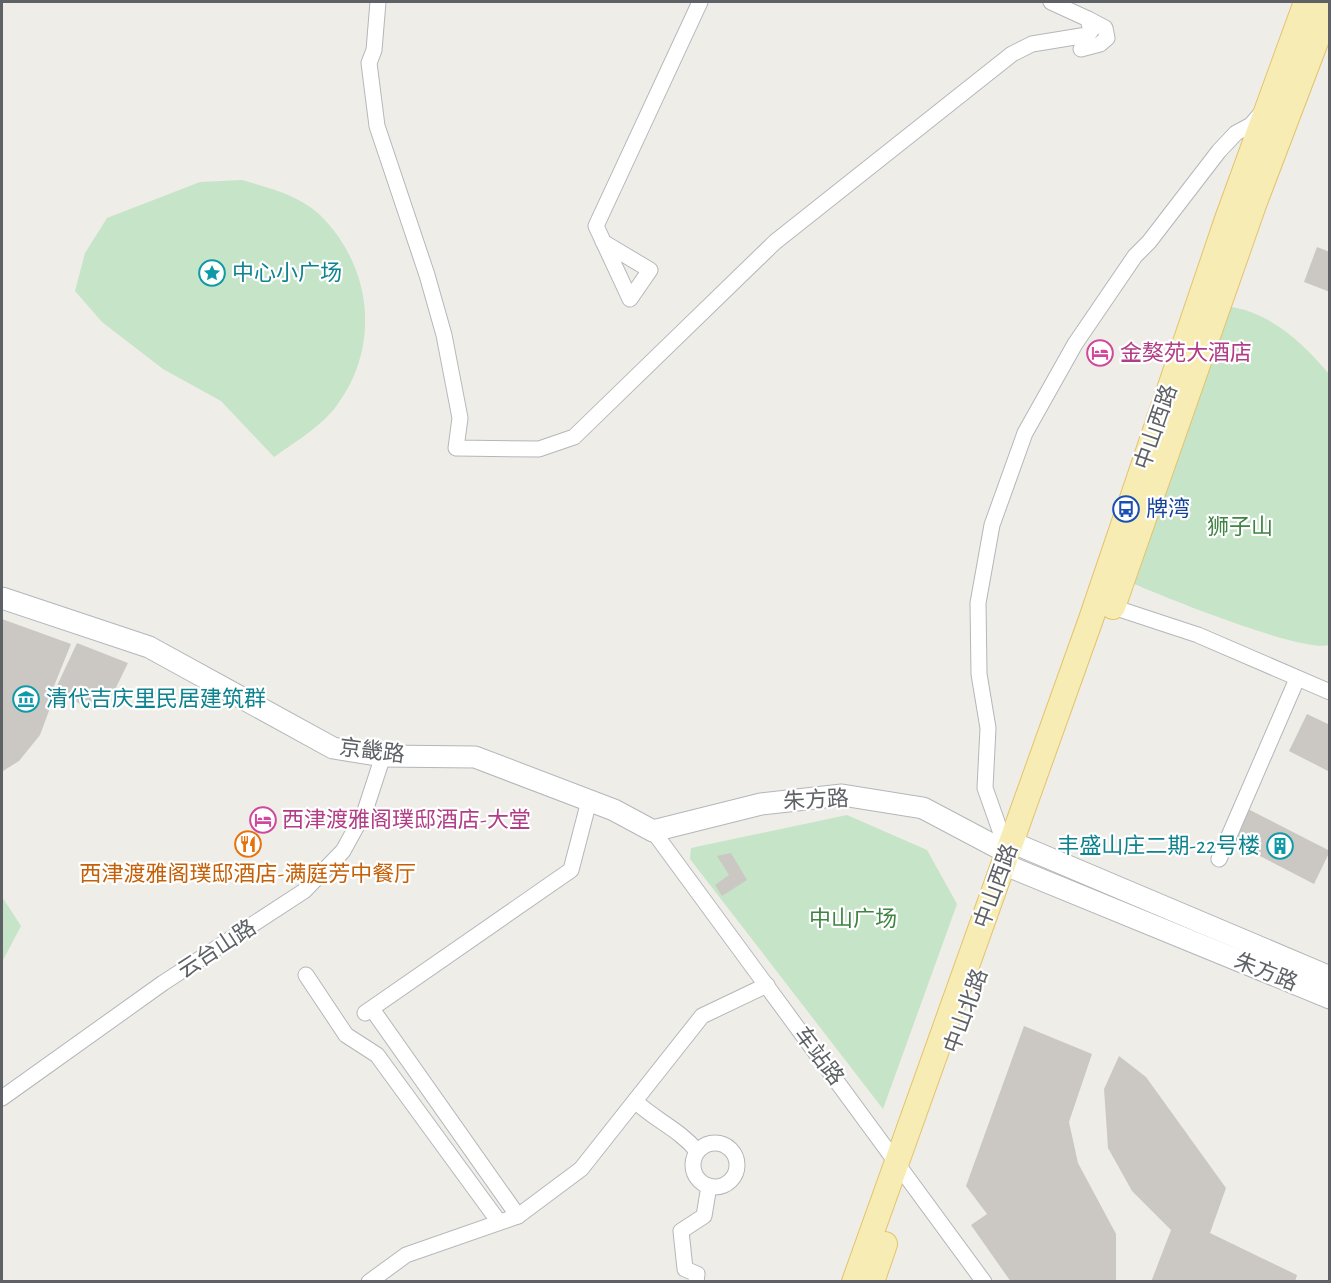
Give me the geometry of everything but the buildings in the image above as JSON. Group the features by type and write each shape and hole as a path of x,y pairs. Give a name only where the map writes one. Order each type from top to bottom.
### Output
{"main road":[{"name":"中山西路","path":"958,989 1013,855 1171,381 1306,2"},
{"name":"中山西路","path":"1113,607 1256,202 1329,5"},
{"name":"中山北路","path":"854,1281 902,1169 1013,855 1113,607"},
{"name":"中山北路","path":"872,1281 902,1169 958,989"}],"street":[{"path":"378,2 374,50 369,63 377,126 427,275 444,335 460,418 456,448 511,450 539,449 574,437 775,242 1012,54 1032,44 1087,35 1091,31 1088,19"},
{"path":"603,242 596,226 700,2"},
{"path":"1051,2 1105,28 1107,38 1100,44 1081,49"},
{"path":"1013,855 985,788 988,728 979,674 978,603 992,525 1025,433 1075,344 1135,256 1149,242 1219,150 1236,133 1251,125 1269,105"},
{"name":"京畿路","path":"2,598 149,647 333,748 383,756 475,757 614,810 653,831"},
{"path":"1113,607 1198,635 1329,692"},
{"path":"1219,859 1297,679"},
{"name":"云台山路","path":"2,1098 163,983 304,891 343,851 364,811 383,756"},
{"name":"朱方路","path":"653,831 761,804 842,795 922,808 1013,855 1329,998"},
{"path":"518,1216 368,1011 571,870 589,801"},
{"name":"车站路","path":"653,831 984,1281"},
{"name":"朱方路","path":"1013,855 1329,977"},
{"path":"306,975 346,1035 377,1055 499,1222"},
{"path":"369,1281 406,1255 518,1216 581,1169 702,1016 767,985"},
{"path":"635,1101 650,1115 686,1137 697,1151"},
{"path":"709,1143 729,1147 737,1159 736,1173 732,1180 719,1187 709,1186 698,1180 694,1173 694,1158 697,1151 709,1143"},
{"path":"696,1281 696,1274 685,1269 681,1231 704,1216 709,1186"}],"green space":[{"path":"242,180 293,197 320,215 337,235 351,258 360,282 365,307 365,332 360,358 351,382 337,405 324,420 274,457 221,401 163,369 102,322 75,291 85,253 107,218 200,182"},
{"name":"狮子山","path":"1231,307 1260,316 1286,331 1329,374 1329,645 1313,645 1260,632 1195,609 1123,579"},
{"name":"中山广场","path":"847,815 927,850 957,904 883,1109 690,859 691,848"},
{"path":"2,897 21,926 2,962"}],"place":[{"name":"中心小广场","path":"212,273"},
{"name":"金獒苑大酒店","path":"1100,353"},
{"name":"牌湾","path":"1126,509"},
{"name":"清代吉庆里民居建筑群","path":"26,699"},
{"name":"西津渡雅阁璞邸酒店-大堂","path":"263,820"},
{"name":"西津渡雅阁璞邸酒店-满庭芳中餐厅","path":"248,844"},
{"name":"丰盛山庄二期-22号楼","path":"1280,846"}]}
